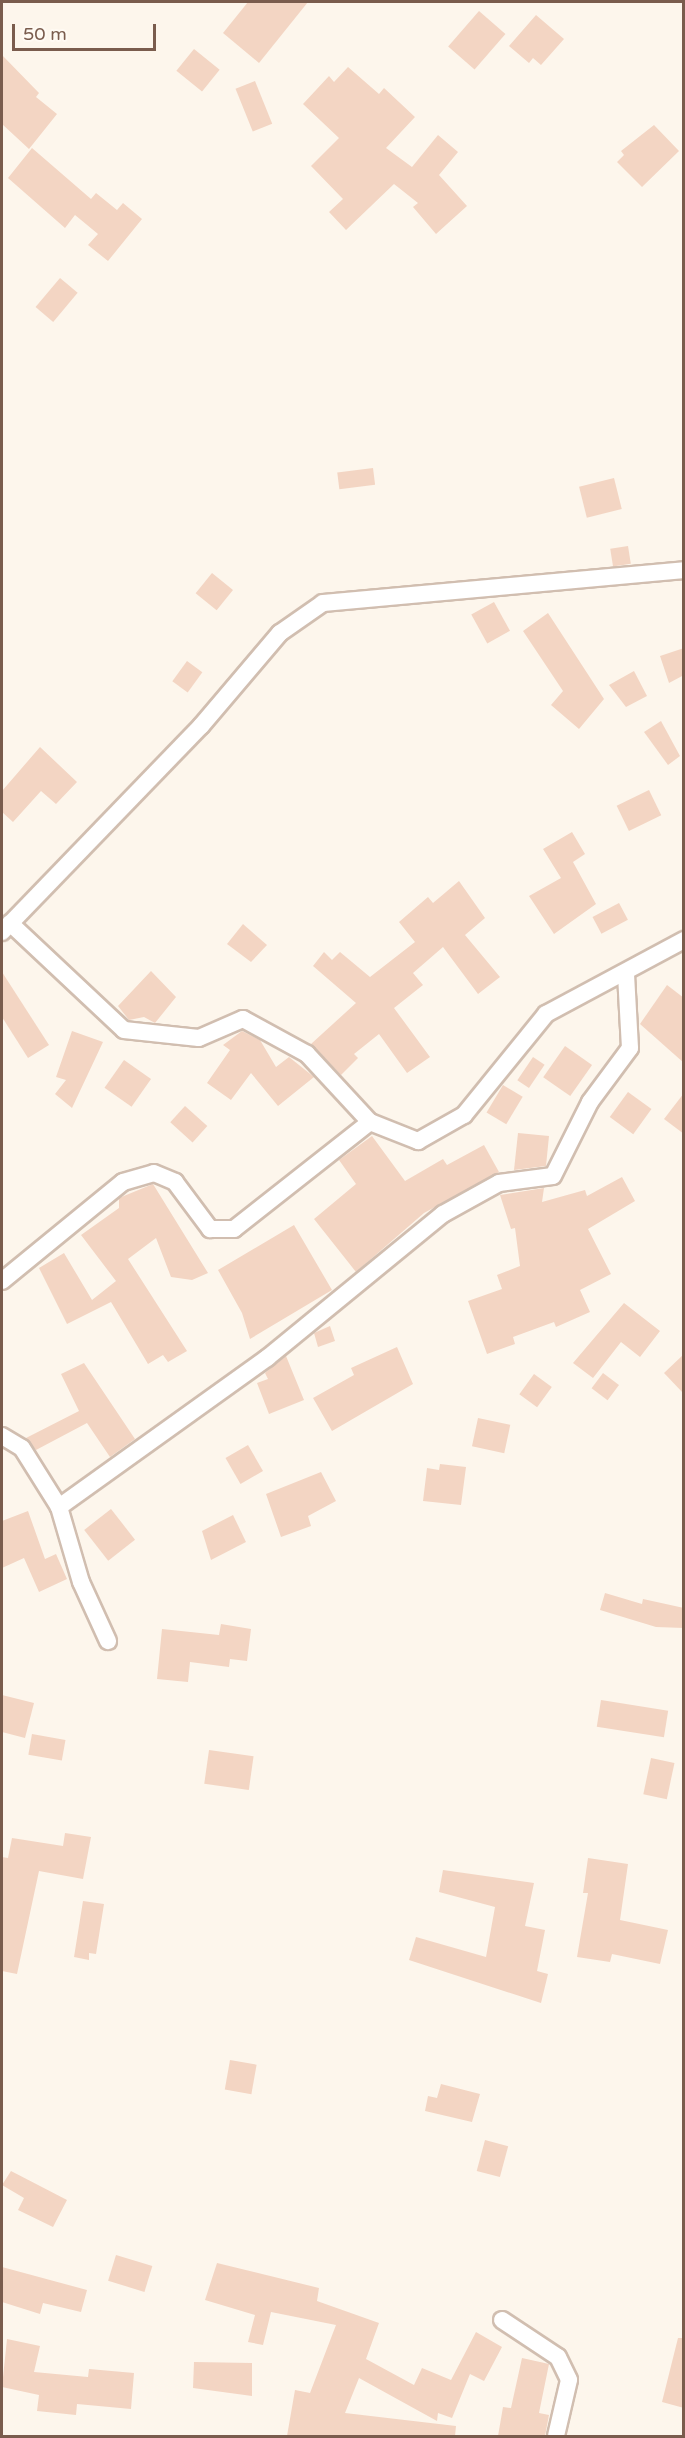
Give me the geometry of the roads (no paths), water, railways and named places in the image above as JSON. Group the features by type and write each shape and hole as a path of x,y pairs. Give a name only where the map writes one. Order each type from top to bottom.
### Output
{"street":[{"path":"684,570 323,603 280,633 201,726 6,927 124,1030 200,1038 243,1019 307,1054 370,1122 418,1142 464,1115 546,1014 626,975 678,939 684,940"},
{"path":"59,1507 267,1358 443,1214 499,1183 553,1176 590,1102 630,1048 626,975"},
{"path":"2,1281 123,1182 154,1173 175,1182 210,1229 234,1229 370,1122"},
{"path":"2,1436 22,1448 59,1507 81,1581 108,1641"},
{"path":"502,2320 558,2357 569,2380 556,2436"}]}
